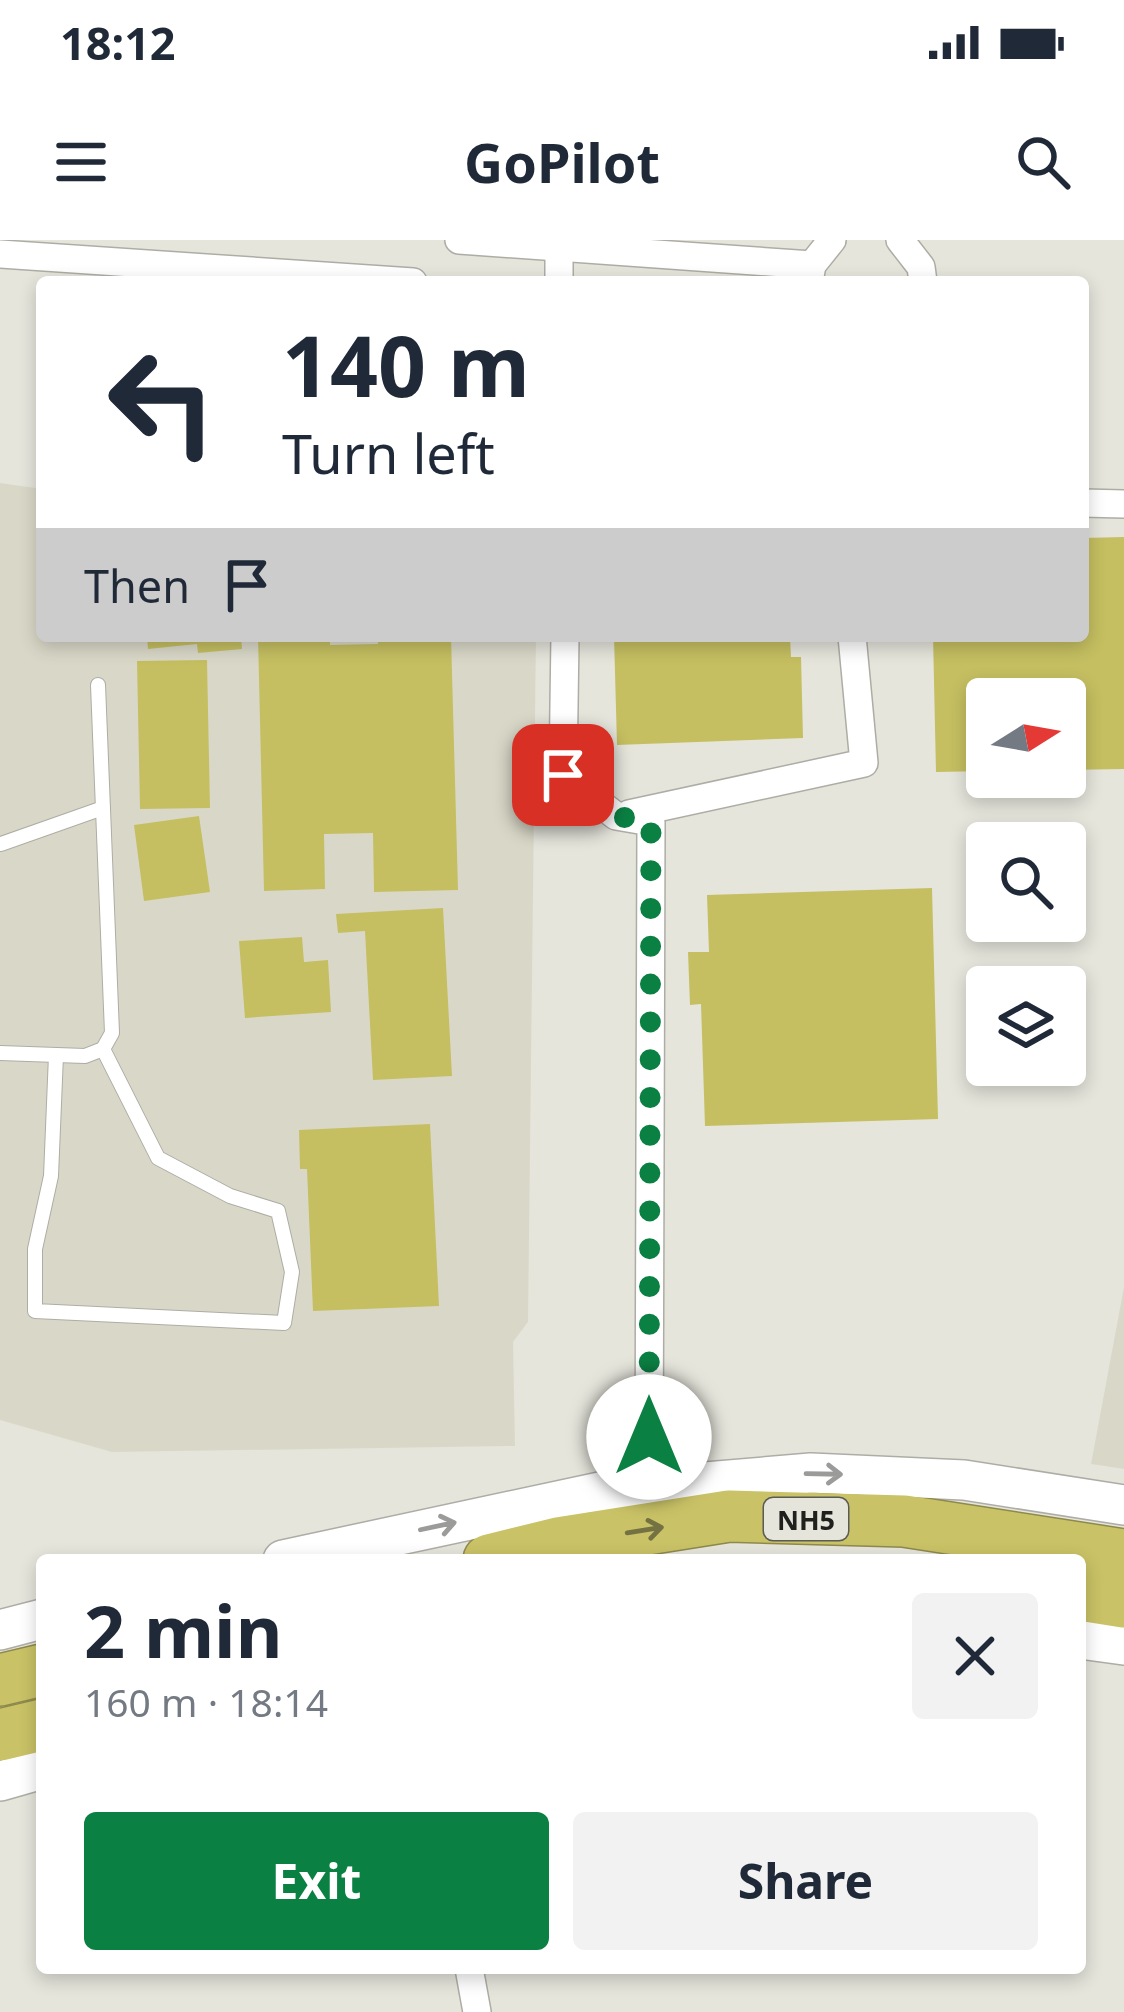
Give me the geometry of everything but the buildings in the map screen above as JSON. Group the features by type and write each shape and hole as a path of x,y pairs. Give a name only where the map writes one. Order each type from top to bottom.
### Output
{"highway":[{"name":"NH5","path":"513,1554 729,1516 904,1521 1124,1555"},
{"path":"1086,1596 1124,1602"},
{"path":"0,1680 36,1671"},
{"path":"0,1736 36,1727"}],"street":[{"path":"459,240 811,274 832,240"},
{"path":"900,240 921,267 922,276"},
{"path":"560,247 560,276"},
{"path":"0,254 324,276"},
{"path":"1089,503 1124,504"},
{"path":"565,642 563,775 616,816 651,822 649,1484"},
{"path":"616,816 864,763 853,642"},
{"path":"312,1554 649,1484 833,1474 964,1480 1124,1505"},
{"path":"0,1630 36,1621"},
{"path":"1086,1640 1124,1645"},
{"path":"0,1781 36,1771"},
{"path":"470,1974 477,2012"}],"lane":[{"path":"0,1053 85,1056 103,1049 112,1034 98,686"},
{"path":"1,844 103,808"},
{"path":"56,1055 51,1176 35,1249 35,1311 284,1323 292,1272 278,1211 230,1196 158,1158 103,1049"}],"shaded area":[{"path":"0,483 36,488 36,642 536,642 528,1322 513,1342 515,1446 112,1452 0,1420"},
{"path":"1124,1287 1124,1469 1091,1464"}],"route":[{"path":"563,775 616,816 651,822 649,1437"}]}
